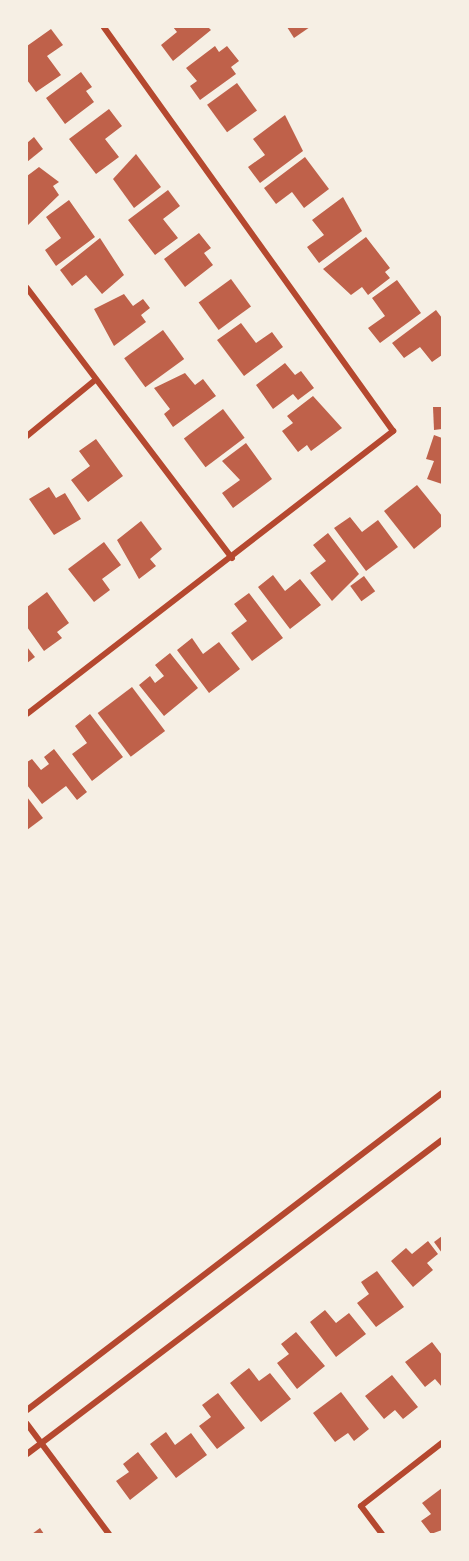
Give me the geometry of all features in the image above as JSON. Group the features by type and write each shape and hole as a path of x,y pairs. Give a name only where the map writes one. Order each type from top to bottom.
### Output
{"street":[{"path":"27,714 232,558 393,431 104,27"},
{"path":"27,288 94,381 232,558"},
{"path":"27,436 94,381"},
{"path":"27,1410 442,1093"},
{"path":"27,1454 442,1140"},
{"path":"27,1424 109,1534"},
{"path":"382,1534 361,1506 442,1443"}],"building":[{"path":"173,27 208,27 211,30 173,61 161,45 177,32"},
{"path":"287,27 310,27 294,38"},
{"path":"51,29 63,45 47,56 61,75 36,92 27,80 27,46"},
{"path":"215,46 219,52 227,46 239,61 231,67 236,74 200,100 190,86 197,81 186,68"},
{"path":"81,72 92,87 86,91 94,102 65,124 46,98"},
{"path":"237,83 257,111 227,132 207,105"},
{"path":"109,109 122,126 105,139 119,157 96,174 69,139"},
{"path":"285,115 303,151 260,183 248,167 265,155 253,139"},
{"path":"34,137 43,149 27,162 27,143"},
{"path":"136,154 161,187 134,208 113,179"},
{"path":"305,157 329,189 304,208 292,192 276,204 264,188"},
{"path":"39,167 59,182 53,186 59,195 27,226 27,176"},
{"path":"168,190 180,206 163,219 178,238 155,255 128,220"},
{"path":"343,197 362,231 319,263 307,247 324,235 312,220"},
{"path":"69,200 95,237 56,266 45,250 61,238 46,217"},
{"path":"199,233 211,248 204,253 213,265 185,287 164,259"},
{"path":"366,237 390,268 385,272 390,278 368,295 362,287 351,295 323,269"},
{"path":"100,238 124,275 102,294 86,275 72,286 60,270"},
{"path":"231,279 251,307 219,330 199,303"},
{"path":"397,280 421,313 380,343 368,328 385,316 372,298"},
{"path":"124,294 133,306 143,299 150,308 141,315 146,322 114,346 94,309"},
{"path":"436,310 442,318 442,355 432,362 420,347 404,358 392,343"},
{"path":"241,323 256,343 272,332 283,347 244,376 217,340"},
{"path":"163,330 184,359 145,387 124,358"},
{"path":"285,363 295,375 301,371 314,388 298,400 293,394 273,409 256,385"},
{"path":"185,373 195,385 203,379 216,396 173,427 164,414 170,409 154,388"},
{"path":"313,396 342,428 311,451 307,445 298,452 282,431 293,423 287,416"},
{"path":"433,407 442,407 442,429 434,430"},
{"path":"223,409 245,438 206,467 184,438"},
{"path":"434,435 442,438 442,484 427,479 434,461 426,459"},
{"path":"96,439 123,476 88,502 71,480 90,466 79,451"},
{"path":"246,443 272,479 233,508 222,493 240,480 222,461"},
{"path":"417,485 442,516 442,526 414,549 384,511"},
{"path":"49,487 56,498 65,493 81,519 54,535 29,499"},
{"path":"350,517 362,532 378,520 398,547 366,571 334,528"},
{"path":"141,521 162,549 150,559 156,566 139,579 117,540"},
{"path":"328,533 359,574 332,601 310,573 326,561 313,545"},
{"path":"104,542 121,565 102,579 110,590 94,602 68,569"},
{"path":"273,575 285,591 300,579 321,605 290,629 258,587"},
{"path":"364,576 375,591 361,601 350,586"},
{"path":"47,592 69,623 57,632 62,638 44,651 27,627 27,607"},
{"path":"249,593 283,638 252,661 231,633 247,621 234,604"},
{"path":"192,638 203,654 219,642 240,669 209,693 177,650"},
{"path":"27,647 35,657 27,663"},
{"path":"170,653 198,688 164,716 139,685 150,676 155,683 164,676 155,665"},
{"path":"132,687 165,731 131,757 98,713"},
{"path":"90,714 123,757 92,781 72,754 87,743 75,726"},
{"path":"54,749 87,792 77,800 66,786 42,804 27,785 27,762 32,759 41,770 49,764 44,757"},
{"path":"27,797 43,818 27,830"},
{"path":"442,1236 442,1253 434,1242"},
{"path":"428,1241 438,1254 427,1263 433,1270 413,1287 391,1261 406,1248 412,1254"},
{"path":"377,1271 404,1307 376,1327 357,1303 369,1294 361,1282"},
{"path":"325,1310 336,1323 349,1313 366,1334 336,1357 310,1322"},
{"path":"296,1332 325,1366 297,1389 277,1363 289,1354 281,1344"},
{"path":"432,1342 442,1355 442,1387 435,1379 425,1387 405,1362"},
{"path":"249,1368 259,1381 270,1373 291,1399 261,1422 230,1383"},
{"path":"392,1375 418,1407 403,1419 395,1410 384,1419 365,1396"},
{"path":"341,1392 369,1429 354,1441 348,1433 335,1442 313,1413"},
{"path":"218,1393 245,1428 217,1449 199,1426 211,1417 202,1405"},
{"path":"166,1432 175,1445 191,1433 207,1455 176,1478 150,1444"},
{"path":"138,1452 158,1478 130,1500 116,1481 129,1472 123,1464"},
{"path":"442,1488 442,1530 431,1534 421,1521 431,1514 422,1503"},
{"path":"40,1528 44,1534 32,1534"}]}
